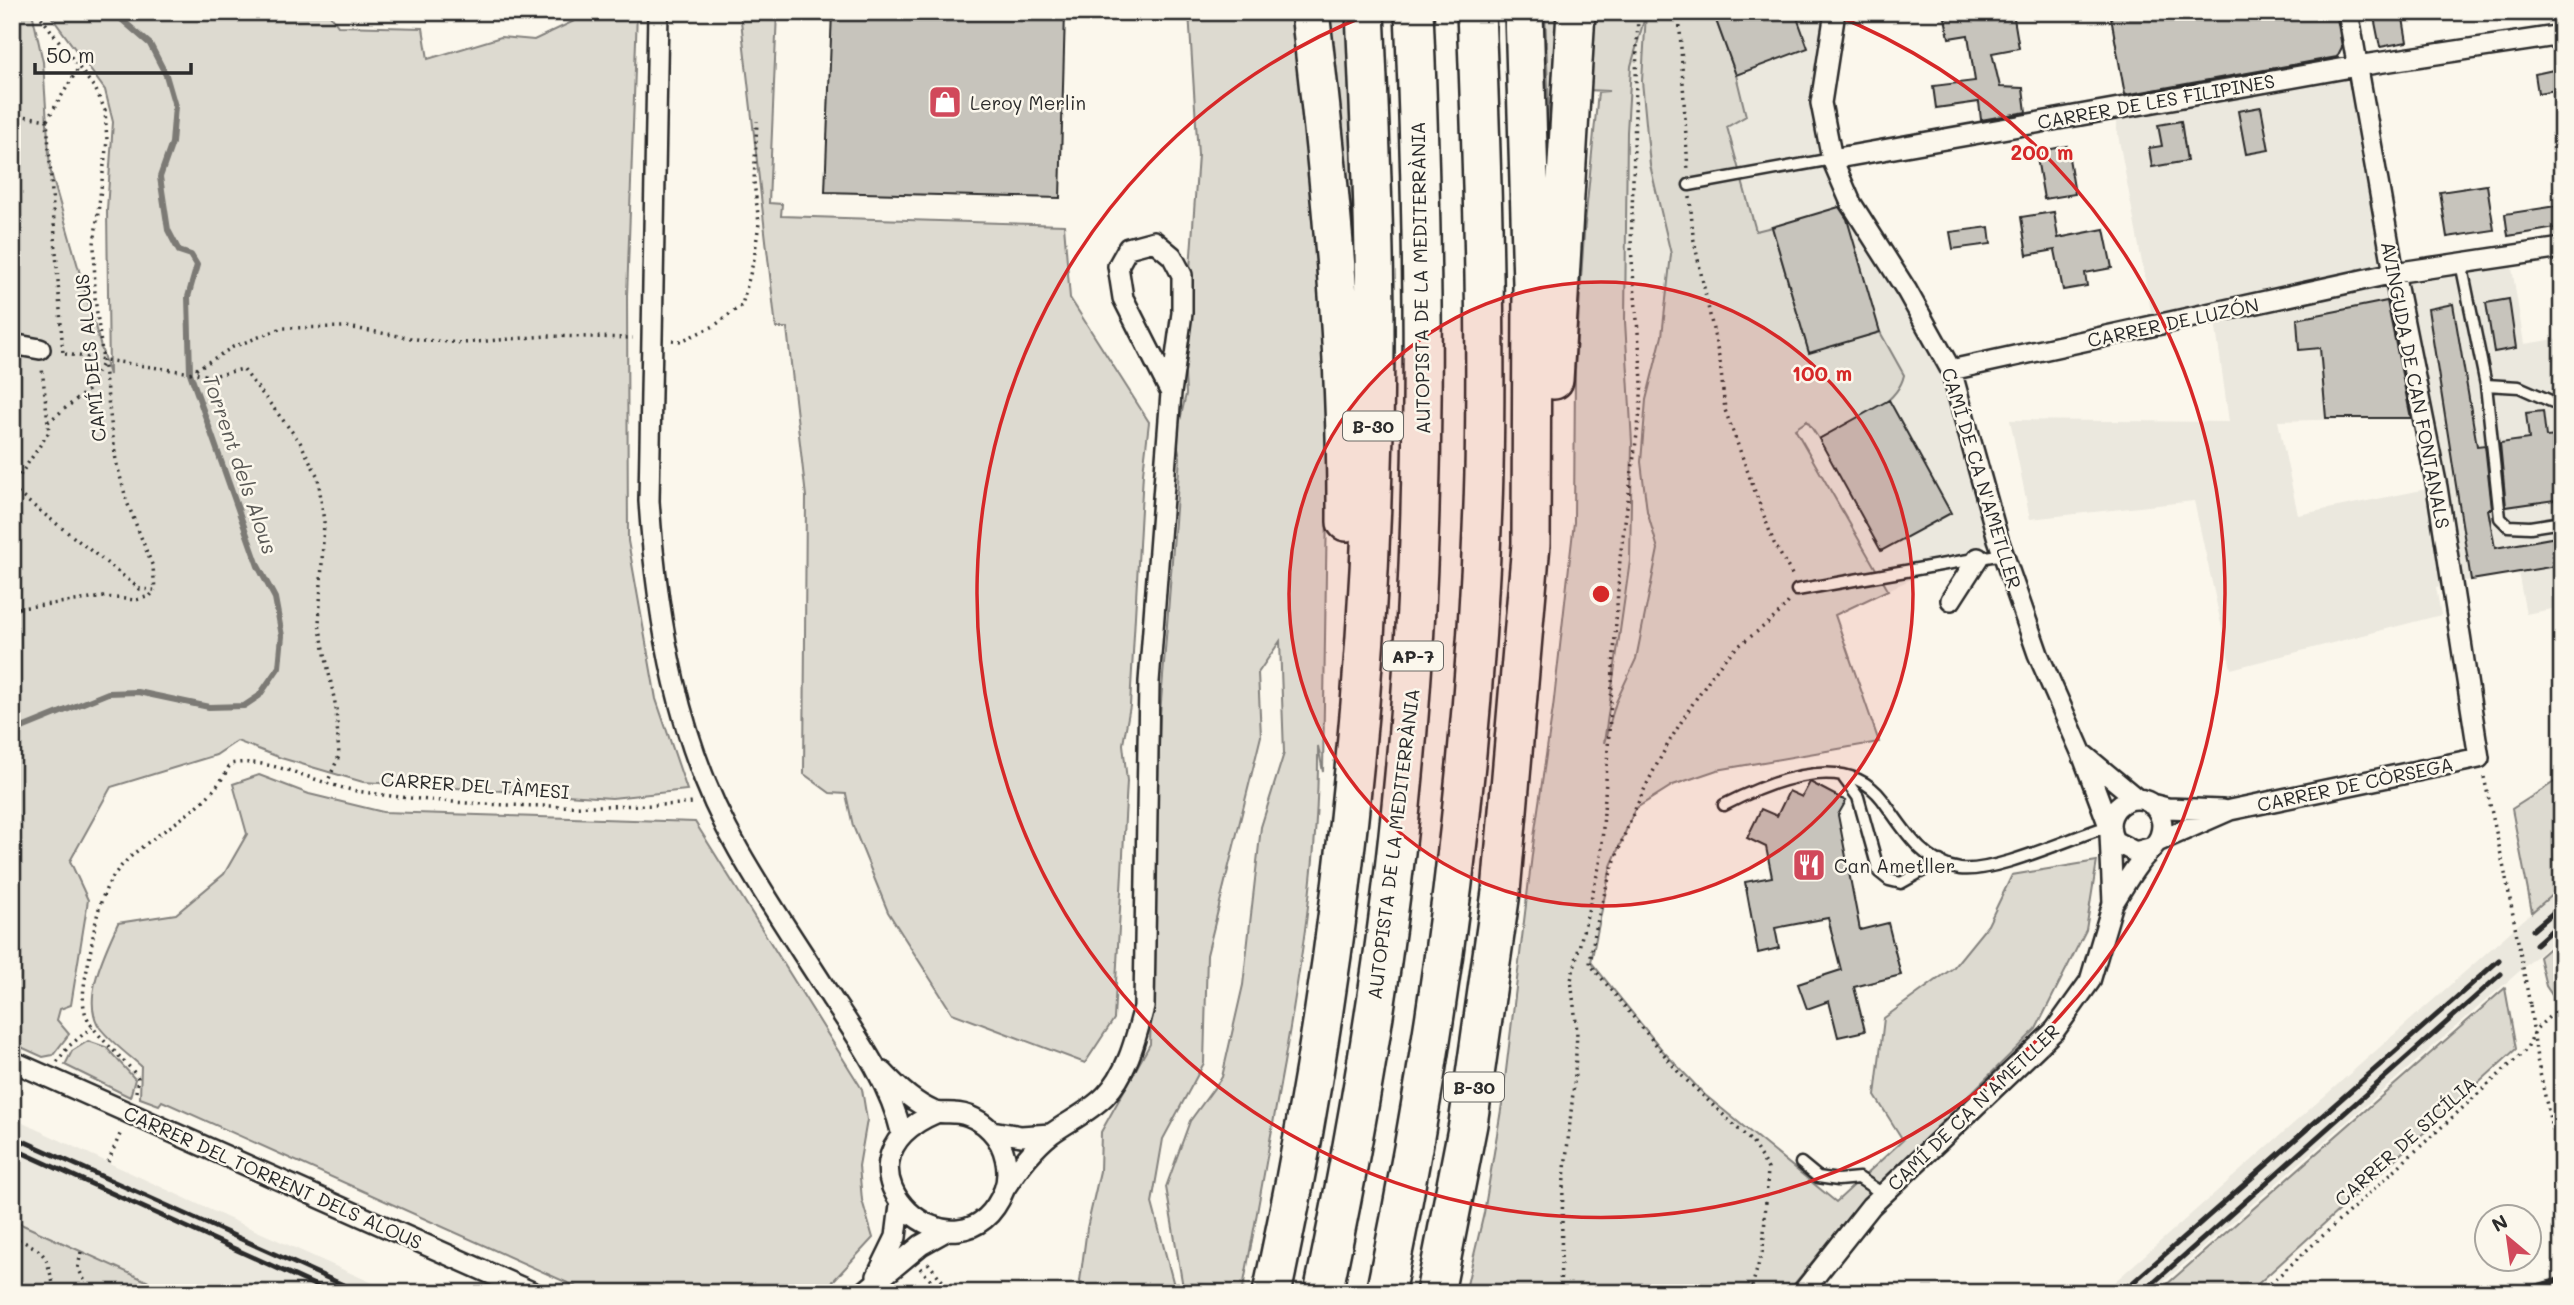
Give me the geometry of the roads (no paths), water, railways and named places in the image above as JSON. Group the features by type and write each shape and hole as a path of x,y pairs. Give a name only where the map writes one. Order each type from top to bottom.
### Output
{"highway":[{"path":"1310,12 1334,217 1343,353 1346,452 1346,838"},
{"name":"B-30","path":"1272,1293 1303,1144 1346,838 1357,727 1373,421 1373,226 1365,12"},
{"name":"AUTOPISTA DE LA MEDITERRÀNIA","path":"1323,1293 1359,1110 1385,931 1404,777 1411,681 1423,391 1423,263 1414,12"},
{"path":"1385,1293 1408,1180 1444,965 1472,682 1484,473 1485,368 1476,12"},
{"name":"B-30","path":"1435,1293 1468,1124 1489,987 1517,722 1531,544 1530,153 1524,12"},
{"path":"1517,722 1535,607 1545,517 1573,98 1576,12"}],"street":[{"path":"658,12 649,501 654,574 661,620 692,747 712,802 739,852 873,1061 896,1111 902,1135"},
{"name":"CAMÍ DE CA N'AMETLLER","path":"1802,1293 1883,1194 2055,1030 2090,981 2113,903 2110,830 2082,754 2038,654 2003,554 1951,370 1907,291 1851,203 1832,159 1821,103 1835,12"},
{"name":"AVINGUDA DE CAN FONTANALS","path":"2348,12 2394,273 2437,487 2479,758"},
{"name":"CARRER DE LES FILIPINES","path":"1832,159 2357,66 2562,35"},
{"path":"1005,1188 1007,1168 1003,1148 992,1131 975,1118 956,1112 936,1113 917,1121 902,1135 892,1153 889,1171 892,1189 900,1205 913,1218 929,1227 948,1230 966,1227 982,1219 995,1206 1025,1159 1051,1135 1107,1095 1134,1049 1144,1007 1149,682 1171,393 1178,354 1182,275 1172,256 1154,241 1128,248 1118,266 1124,298 1171,393"},
{"name":"CARRER DE LUZÓN","path":"1951,370 2394,273 2562,247"},
{"path":"12,344 40,349"},
{"path":"1951,600 1978,558"},
{"name":"CAMÍ DE CA N'AMETLLER","path":"2082,754 2144,801"},
{"name":"CARRER DE CÒRSEGA","path":"2154,845 2230,810 2479,758"},
{"path":"2144,801 2157,810 2162,826 2154,845 2127,851 2114,841 2110,818 2120,804 2144,801"},
{"name":"CARRER DE CÒRSEGA","path":"2144,801 2167,808 2230,810"},
{"name":"CAMÍ DE CA N'AMETLLER","path":"2113,903 2154,845"},
{"name":"CARRER DEL TORRENT DELS ALOUS","path":"12,1061 534,1293"},
{"path":"873,1061 899,1088 936,1113"},
{"path":"992,1131 1021,1136 1051,1135"},
{"path":"868,1288 896,1237 900,1205"},
{"path":"868,1288 921,1245 948,1230"}],"lane":[{"path":"1689,185 1832,159"},
{"path":"2461,263 2486,385 2500,518 2508,526 2530,527 2562,522"},
{"path":"2486,385 2519,387 2562,406"},
{"path":"1797,590 2003,554"},
{"path":"1724,805 1749,792 1797,776 1840,774 1864,783 1880,796 1918,846 1940,861 1960,869 1983,867 2110,830"},
{"path":"1840,774 1851,784 1858,796 1879,872 1889,880 1900,883 1940,861"},
{"path":"1801,1163 1818,1177 1838,1180 1859,1178 1883,1194"}],"waterway":[{"name":"Torrent dels Alous","path":"12,732 108,693 138,692 209,707 244,706 259,696 279,667 282,636 275,598 258,566 190,373 188,297 197,265 191,255 179,251 168,230 160,177 172,143 175,106 166,75 150,44 113,12"}],"railway":[{"path":"2533,930 2562,905"},
{"path":"2536,944 2562,921"},
{"path":"2121,1293 2499,960"},
{"path":"2142,1293 2501,974"},
{"path":"12,1136 361,1293"},
{"path":"12,1148 332,1293"},
{"path":"2512,1293 2562,1279"},
{"path":"2555,1293 2562,1291"}],"place":[{"name":"Leroy Merlin","path":"945,102"},
{"name":"Can Ametller","path":"1809,865"}]}
